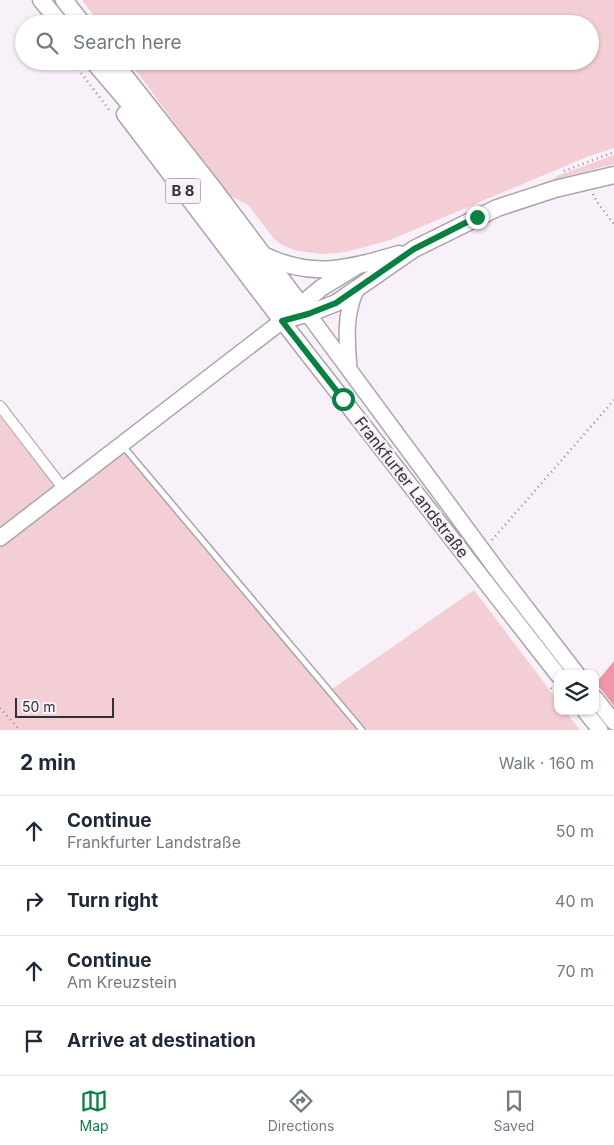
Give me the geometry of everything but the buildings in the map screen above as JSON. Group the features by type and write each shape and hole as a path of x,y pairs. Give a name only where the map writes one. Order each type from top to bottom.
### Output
{"main road":[{"path":"40,0 50,15"},
{"path":"40,0 53,15"},
{"path":"64,0 76,15"},
{"name":"Frankfurter Landstraße","path":"91,70 278,323 554,670"},
{"name":"B 8","path":"101,70 161,141 280,297 301,309"},
{"name":"Frankfurter Landstraße","path":"120,70 213,188 301,309 349,369 574,670"},
{"path":"301,309 336,303 414,249 497,208 555,189 614,175"},
{"path":"261,254 284,265 311,270 357,266 414,249"},
{"path":"0,538 278,323 301,309 321,288 357,266"},
{"path":"349,369 346,320 356,290"},
{"path":"599,703 614,722"},
{"path":"589,715 600,730"}],"street":[{"path":"0,406 63,488"}],"lane":[{"path":"121,444 362,730"}],"path":[{"path":"587,181 597,202 614,224"},
{"path":"492,540 614,400"},
{"path":"0,708 20,730"}],"shaded area":[{"path":"82,0 614,0 614,148 589,156 390,240 346,252 323,254 297,251 275,240 248,205 227,194 136,70 599,70 599,15 93,15"},
{"path":"614,155 614,164 553,180 557,176"},
{"path":"0,400 63,478 0,532"},
{"path":"120,452 129,456 357,730 0,730 0,546"},
{"path":"474,590 554,696 554,715 568,715 580,730 367,730 332,689"},
{"path":"614,661 614,706 599,687 599,679"}],"route":[{"path":"343,399 282,321 308,314 336,303 414,249 477,217"}]}
